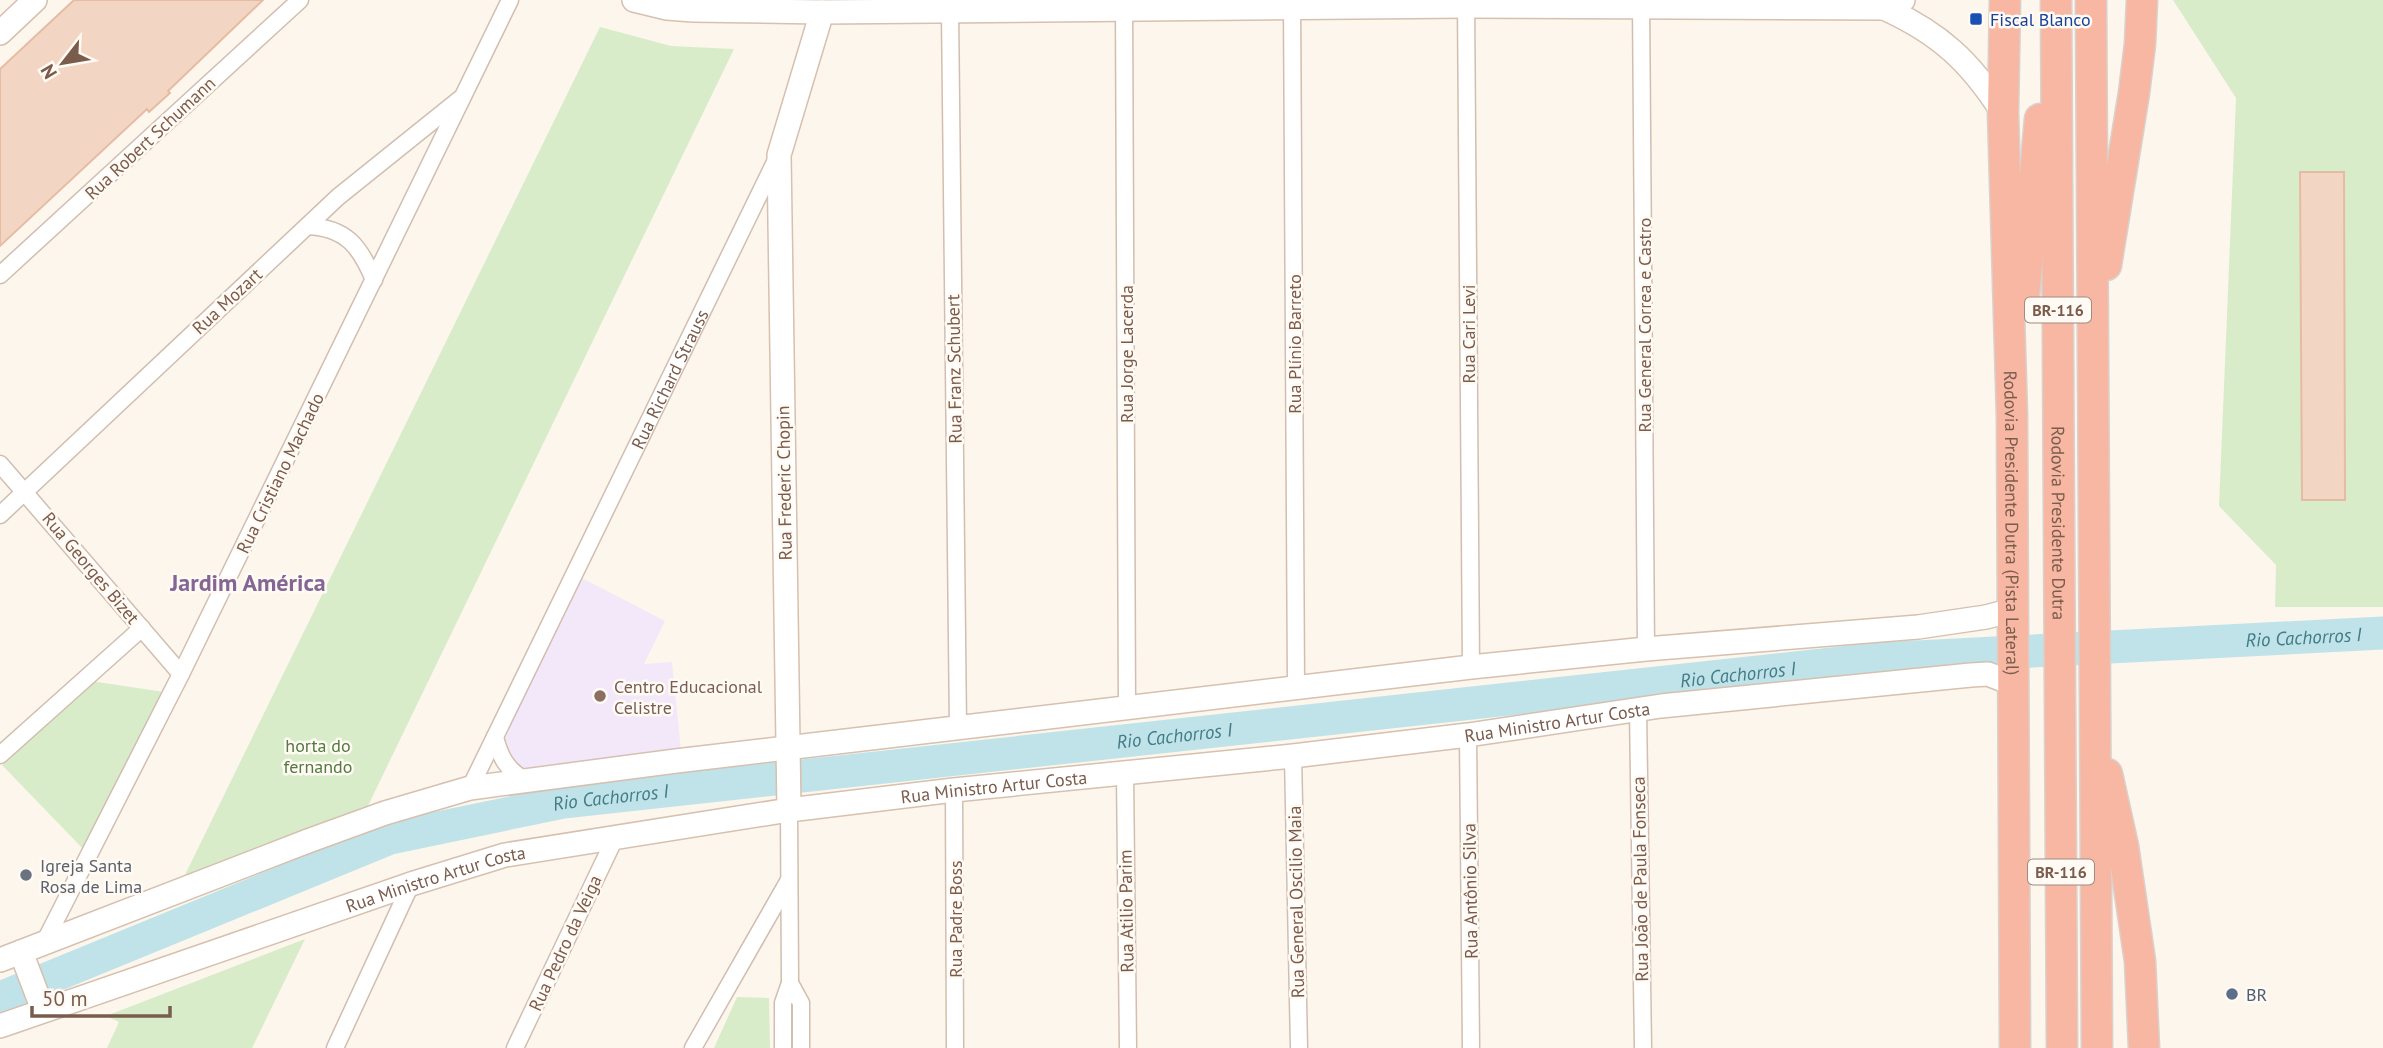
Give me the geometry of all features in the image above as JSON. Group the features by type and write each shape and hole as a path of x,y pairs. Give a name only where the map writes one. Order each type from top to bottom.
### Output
{"highway":[{"name":"Rodovia Presidente Dutra (Pista Lateral)","path":"2005,0 2003,113 2012,416 2015,1048"},
{"name":"Rodovia Presidente Dutra","path":"2091,0 2097,1048"},
{"path":"2092,341 2132,107 2140,44 2142,0"},
{"name":"Rodovia Presidente Dutra","path":"2056,13 2062,1048"},
{"path":"2012,416 2045,68 2056,13"},
{"name":"BR-116","path":"2095,733 2111,788 2123,846 2140,961 2144,1048"}],"street":[{"path":"0,33 35,0"},
{"name":"Rua Robert Schumann","path":"0,275 300,0"},
{"name":"Rua Cristiano Machado","path":"44,943 181,674 510,0"},
{"path":"634,0 667,8 693,10 822,12 1124,5 1893,4 1953,49 1978,77 2003,113"},
{"name":"Rua Cari Levi","path":"1466,3 1471,667"},
{"name":"Rua General Correa e Castro","path":"1641,3 1646,649"},
{"name":"Rua Plínio Barreto","path":"1292,4 1296,687"},
{"name":"Rua Jorge Lacerda","path":"1124,5 1128,709"},
{"name":"Rua Franz Schubert","path":"950,11 958,727"},
{"name":"Rua Richard Strauss","path":"470,788 779,155 822,12"},
{"name":"Rua Mozart","path":"0,515 308,226 388,156 463,97"},
{"name":"Rua Frederic Chopin","path":"779,155 789,802"},
{"path":"308,226 328,227 344,235 367,263 374,280"},
{"name":"Rua Georges Bizet","path":"0,464 181,674"},
{"path":"40,1003 15,959 44,943 346,827 470,788 525,780 788,756 958,727 1471,667 1646,649 1917,627 1986,617 2013,618"},
{"path":"0,755 142,628"},
{"name":"Rua Ministro Artur Costa","path":"0,1026 40,1003 505,855 615,838 789,802 1125,774 1468,734 1638,710 1971,675 1988,674 2014,678"},
{"name":"Rua João de Paula Fonseca","path":"1638,710 1643,1048"},
{"name":"Rua Antônio Silva","path":"1468,734 1471,1048"},
{"path":"495,737 504,763 513,774 525,780"},
{"name":"Rua General Oscilio Maia","path":"1293,755 1299,1048"},
{"name":"Rua Atilio Parim","path":"1125,774 1128,1048"},
{"name":"Rua Padre Boss","path":"954,789 955,1048"},
{"path":"783,1048 783,1003 790,983 789,802"},
{"name":"Rua Pedro da Veiga","path":"515,1048 615,838"},
{"path":"693,1048 790,878"},
{"path":"335,1048 411,884"},
{"path":"790,983 801,1003 801,1048"}],"shaded area":[{"name":"Centro Educacional Celistre","path":"582,578 665,621 644,664 672,662 682,760 536,775 522,770 510,755 505,740 508,728"}],"green space":[{"path":"2173,0 2383,0 2383,607 2275,607 2276,565 2219,506 2236,98"},
{"name":"horta do fernando","path":"600,27 671,46 734,49 365,812 181,883"},
{"path":"91,681 164,692 87,853 2,765"},
{"path":"305,939 252,1048 107,1048 119,1022 106,1016"},
{"path":"737,997 769,998 770,1048 714,1048"}],"building":[{"path":"74,0 263,0 168,91 170,93 149,112 147,109 0,246 0,69"},
{"path":"2300,172 2344,172 2345,500 2302,500"}],"waterway":[{"name":"Rio Cachorros I","path":"0,998 390,838 563,802 1877,659 2383,633"}],"place":[{"name":"Fiscal Blanco","path":"1976,19"},
{"name":"Centro Educacional Celistre","path":"600,696"},
{"name":"Igreja Santa Rosa de Lima","path":"26,875"},
{"name":"BR","path":"2232,994"}],"district":[{"name":"Jardim América","path":"248,582"}]}
